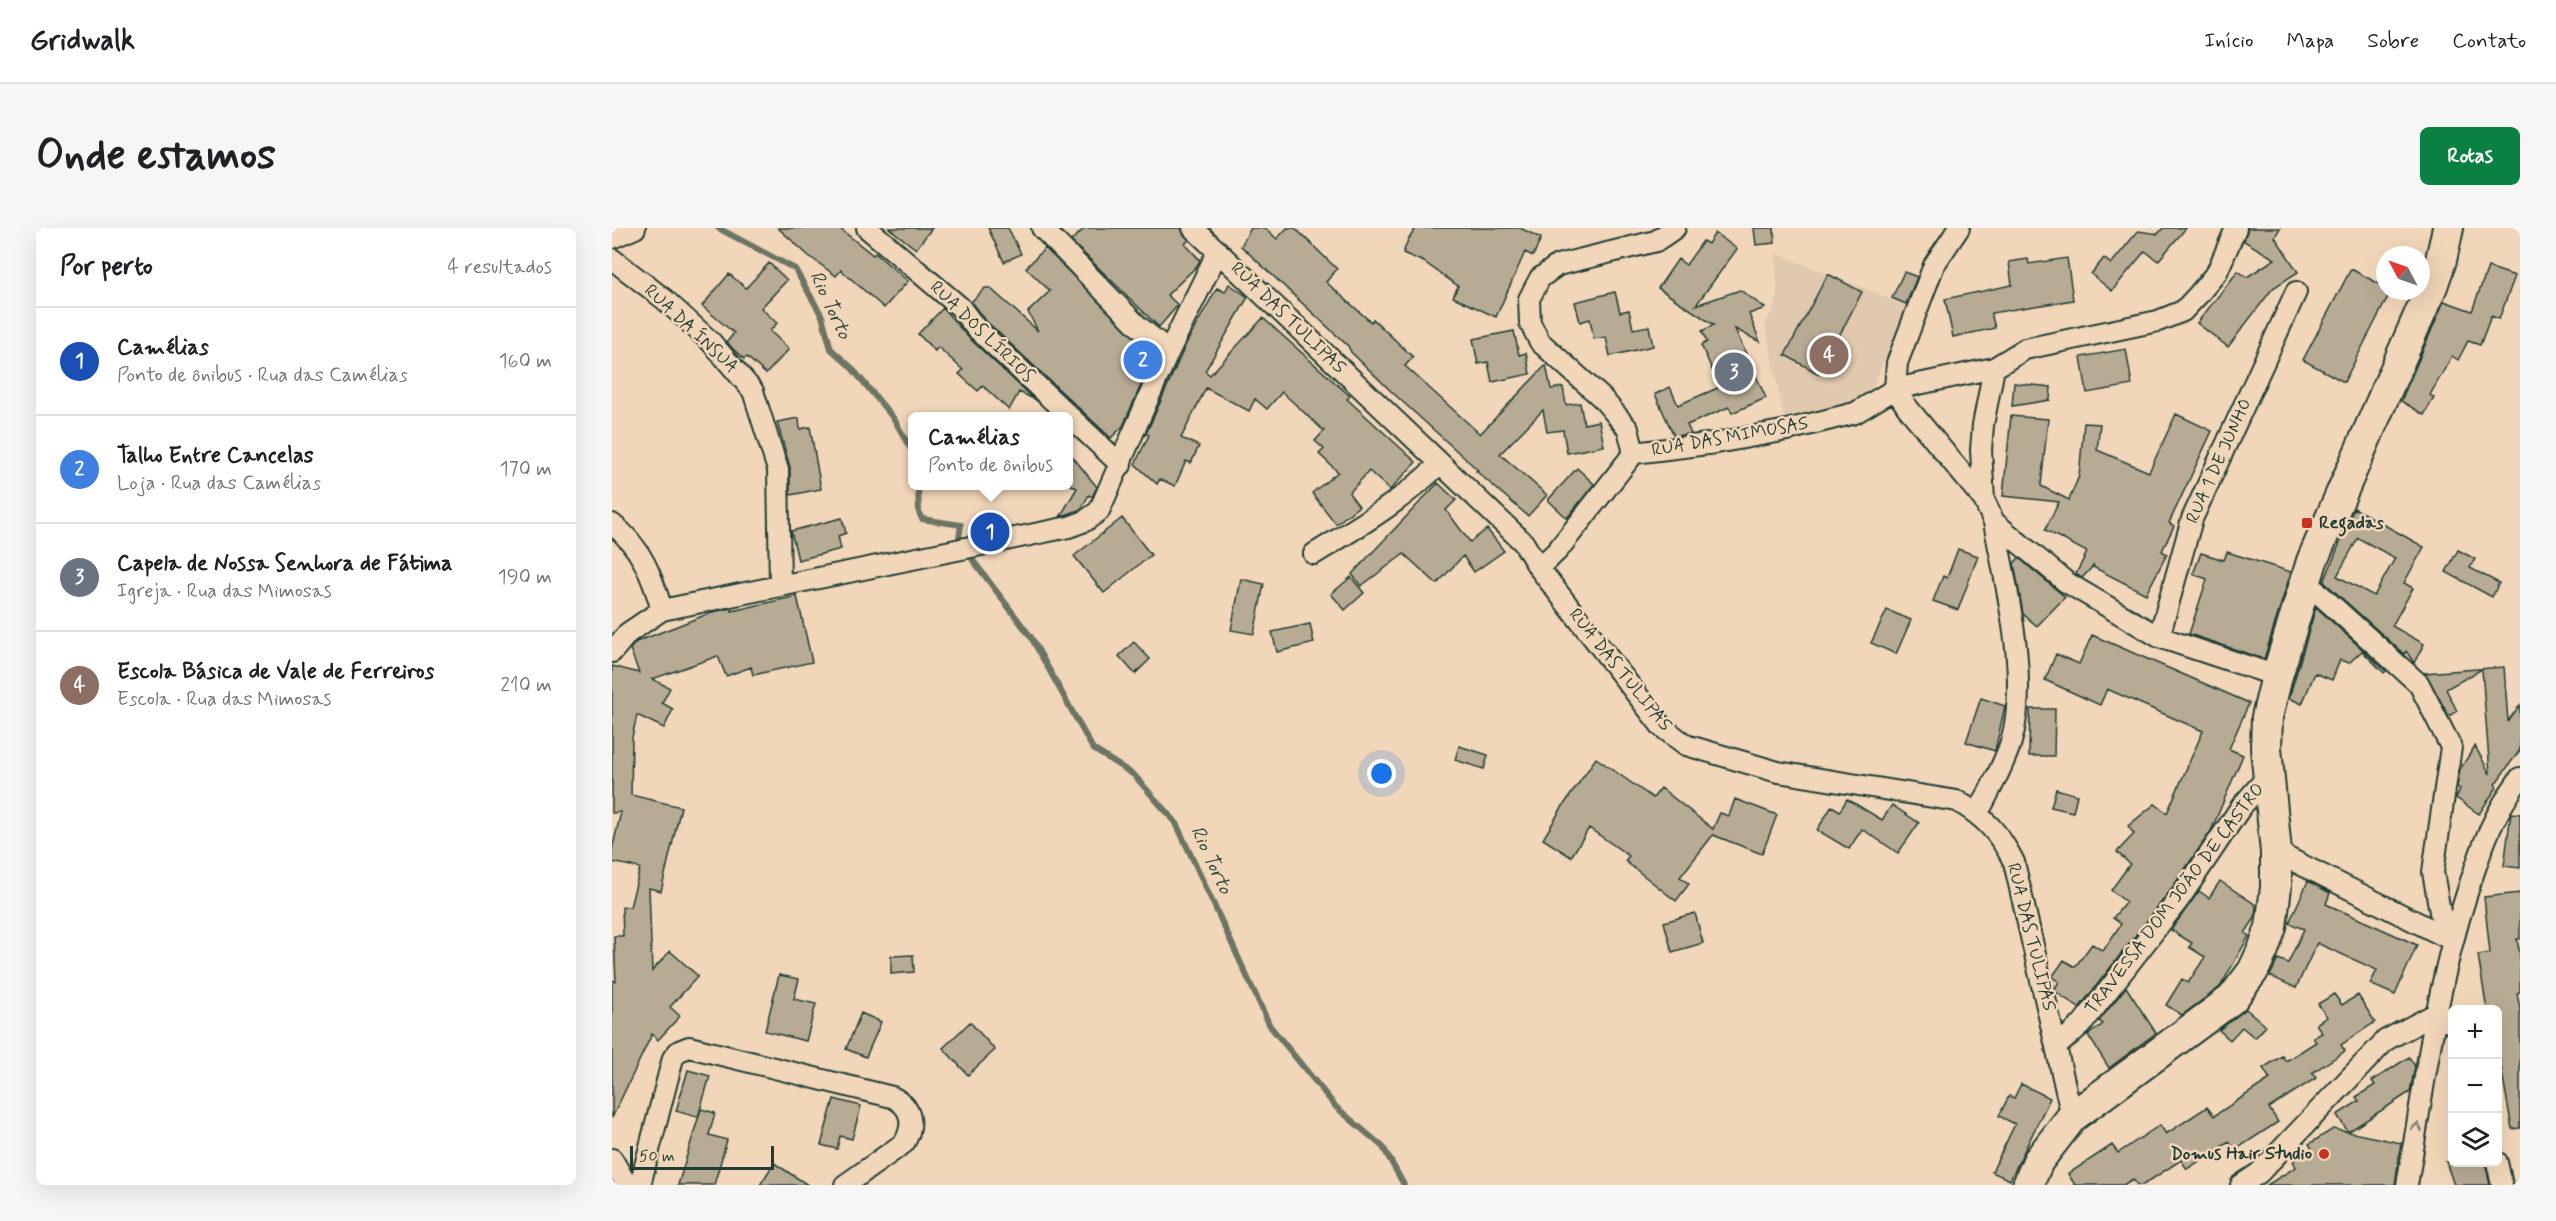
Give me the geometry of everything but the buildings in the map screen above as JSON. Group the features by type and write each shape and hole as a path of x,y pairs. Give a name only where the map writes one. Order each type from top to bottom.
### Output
{"main road":[{"path":"2028,1185 2038,1161 2072,1117 2232,999 2253,971 2271,927 2276,887 2276,852 2267,777 2267,717 2277,676 2305,581 2432,286 2448,228"}],"street":[{"path":"612,238 635,228"},
{"name":"RUA DOS LÍRIOS","path":"867,228 960,308 990,341 1065,412"},
{"path":"1042,228 1137,325 1169,351"},
{"name":"RUA DAS TULIPAS","path":"1193,228 1523,542 1539,568 1662,727 1686,745 1778,772 1957,801 1978,813 2001,838 2014,862 2072,1117"},
{"path":"1634,453 1628,429 1602,398 1540,342 1530,322 1529,299 1540,278 1558,265 1656,241 1676,228"},
{"path":"1959,228 1934,265 1916,309 1897,363 1895,388 1907,408 1984,500 1994,522 2018,664 2018,704 2011,741 1994,783 1978,813"},
{"path":"1895,388 1994,368 2025,349 2158,321 2183,311 2217,272 2236,228"},
{"path":"612,652 628,633 662,610 1069,527 1085,521 1099,511 1169,351 1218,251"},
{"name":"RUA DA ÍNSUA","path":"612,259 664,298 727,358 753,391 778,470 780,585"},
{"name":"RUA 1 DE JUNHO","path":"2159,637 2192,519 2296,292"},
{"path":"1984,500 1981,450 1983,425 1994,368"},
{"name":"RUA DAS MIMOSAS","path":"1539,568 1557,551 1634,453 1716,443 1787,430 1855,413 1895,388"},
{"name":"RUA DOS LÍRIOS","path":"1073,420 1121,465"},
{"path":"1314,554 1382,513 1415,488 1440,463"},
{"path":"1994,522 2066,582 2159,637 2277,676"},
{"path":"612,524 633,543 644,561 654,583 662,610"},
{"path":"2305,581 2419,684 2451,747 2433,872 2440,912 2452,940"},
{"name":"TRAVESSA DOM JOÃO DE CASTRO","path":"2057,1046 2082,1023 2180,898 2241,807 2267,777"},
{"path":"2407,1185 2445,1018 2452,940 2487,831 2502,803 2520,778"},
{"path":"2276,852 2452,940"},
{"path":"2241,1185 2259,1173 2386,1040 2445,1018"},
{"path":"640,1185 673,1058 679,1051 689,1047 892,1097 902,1102 911,1120 910,1133 904,1143 845,1185"},
{"path":"612,1159 627,1185"},
{"path":"2498,1167 2502,1185"}],"shaded area":[{"path":"1776,253 1908,306 1873,386 1866,396 1852,404 1784,418 1765,324 1774,307 1777,292"}],"waterway":[{"name":"Rio Torto","path":"718,228 795,269 822,316 831,349 851,367 894,419 908,444"},
{"name":"Rio Torto","path":"918,490 919,513 922,519 961,525 959,538"},
{"name":"Rio Torto","path":"972,559 1031,637 1093,749 1134,775 1176,823 1270,1026 1336,1107 1383,1147 1404,1185"}],"place":[{"name":"Escola Básica de Vale de Ferreiros","path":"1829,355"},
{"name":"Talho Entre Cancelas","path":"1143,360"},
{"name":"Capela de Nossa Senhora de Fátima","path":"1734,372"},
{"name":"Regadas","path":"2307,523"},
{"name":"Camélias","path":"990,532"},
{"name":"Domus Hair Studio","path":"2324,1154"}]}
